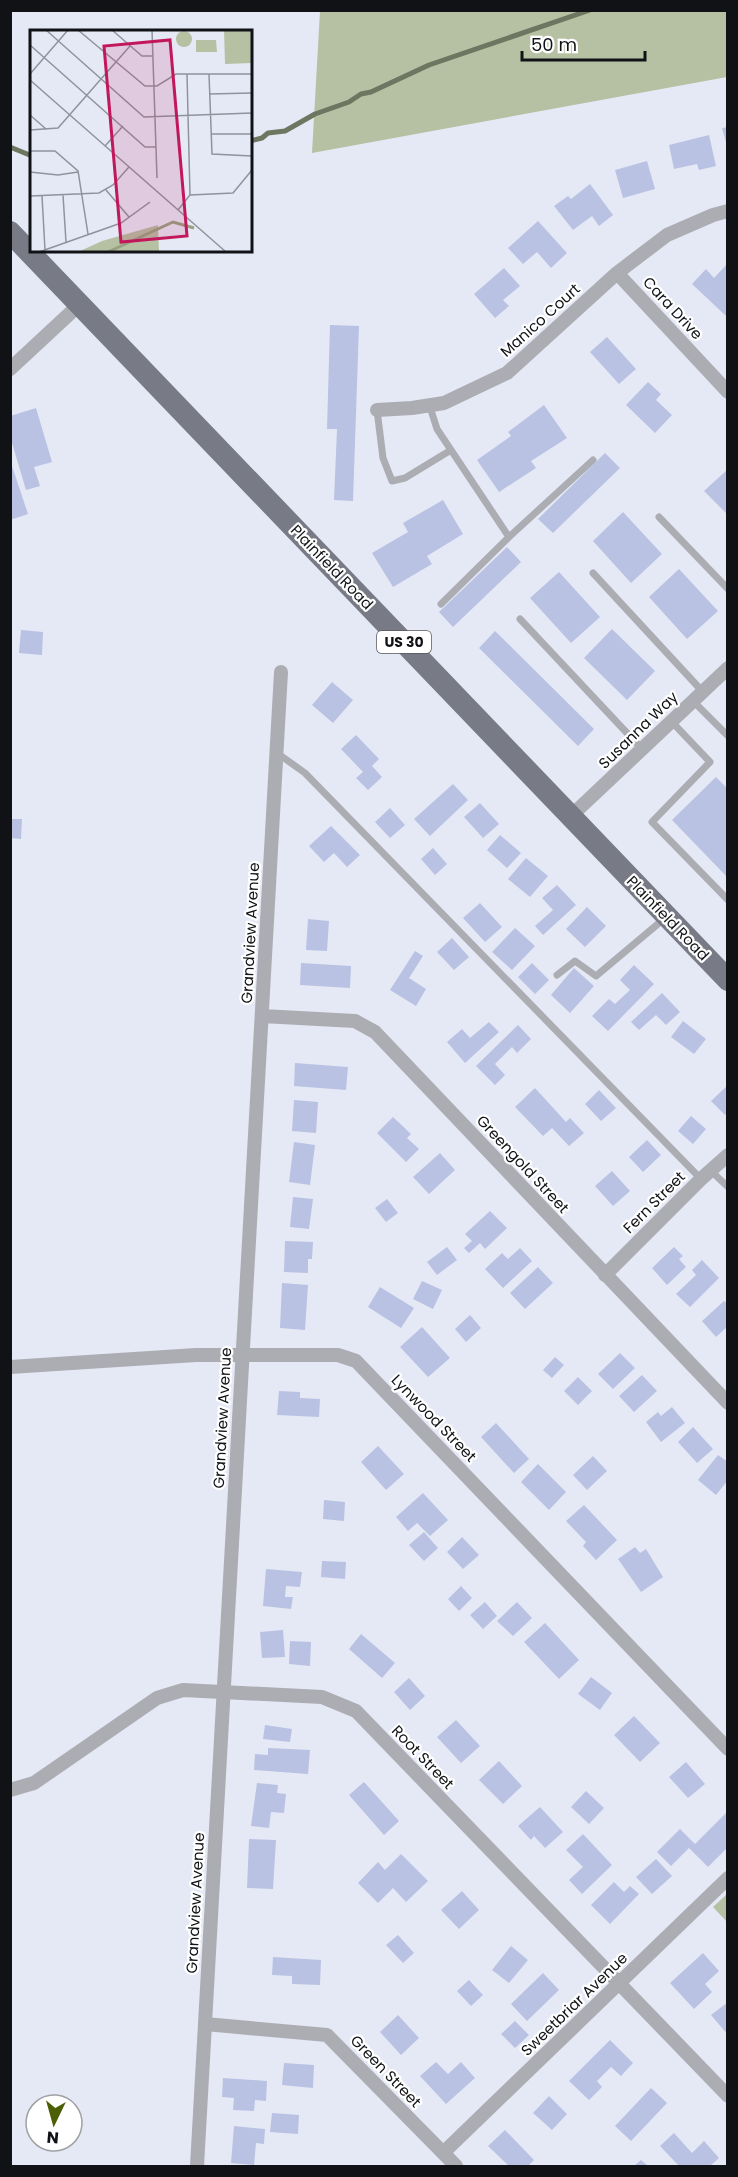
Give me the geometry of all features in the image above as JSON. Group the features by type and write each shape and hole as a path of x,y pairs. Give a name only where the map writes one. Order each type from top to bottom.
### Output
{"main road":[{"name":"Plainfield Road","path":"10,232 728,980"}],"street":[{"name":"Manico Court","path":"377,410 444,403 507,373 617,273 667,235 713,214 728,211"},
{"name":"Cara Drive","path":"617,273 728,392"},
{"path":"10,369 80,304"},
{"name":"Susanna Way","path":"571,816 728,668"},
{"name":"Grandview Avenue","path":"197,2166 281,672"},
{"name":"Greengold Street","path":"262,1016 355,1021 375,1032 728,1403"},
{"name":"Fern Street","path":"605,1275 705,1174 728,1155"},
{"name":"Lynwood Street","path":"10,1368 196,1355 338,1355 357,1361 728,1749"},
{"name":"Root Street","path":"10,1790 34,1783 158,1698 183,1690 322,1697 356,1711 618,1985 728,2096"},
{"name":"Sweetbriar Avenue","path":"443,2153 728,1878"},
{"name":"Green Street","path":"205,2024 327,2035 456,2166"}],"lane":[{"path":"429,404 437,429 509,537"},
{"path":"377,410 383,458 392,481 412,474 451,450"},
{"path":"441,604 509,537 593,460"},
{"path":"659,517 728,589"},
{"path":"593,573 698,696 728,736"},
{"path":"520,619 642,749"},
{"path":"671,721 710,762 652,822 728,900"},
{"path":"276,752 305,773 705,1174 728,1187"},
{"path":"557,975 575,961 596,976 667,917"}],"green space":[{"path":"320,11 727,11 727,77 312,153"},
{"path":"727,1894 727,1922 713,1907"}],"building":[{"path":"728,127 728,146 727,146 722,128"},
{"path":"709,135 716,166 699,170 697,164 674,169 669,145"},
{"path":"647,161 655,189 623,198 615,170"},
{"path":"590,184 613,215 599,226 592,216 573,230 554,206 568,196 571,199"},
{"path":"538,221 567,253 551,268 537,252 523,264 508,248"},
{"path":"728,263 728,315 726,316 692,284 706,269 714,278"},
{"path":"504,268 520,286 503,300 509,306 495,318 474,294"},
{"path":"330,325 359,326 353,501 334,500 337,429 327,429"},
{"path":"607,337 636,369 619,384 590,352"},
{"path":"648,382 661,394 656,400 672,415 655,433 626,405"},
{"path":"544,405 567,438 531,461 536,468 499,492 477,460 511,436 508,432"},
{"path":"36,408 52,462 34,467 40,486 26,490 10,436 10,416"},
{"path":"605,453 620,468 553,533 538,519"},
{"path":"10,460 28,514 10,520"},
{"path":"728,469 728,515 704,491"},
{"path":"443,500 463,534 427,556 432,564 393,587 372,553 408,532 403,523"},
{"path":"623,512 662,554 631,583 593,541"},
{"path":"507,547 521,562 453,627 439,612"},
{"path":"679,569 718,611 687,639 649,597"},
{"path":"559,572 600,617 571,643 530,598"},
{"path":"612,629 655,671 627,700 584,658"},
{"path":"21,630 43,632 42,655 19,653"},
{"path":"495,631 594,729 578,746 479,648"},
{"path":"332,682 353,700 333,723 312,705"},
{"path":"356,735 379,759 372,766 382,777 368,790 356,778 363,772 341,749"},
{"path":"716,777 728,789 728,878 672,820"},
{"path":"453,784 468,800 430,836 414,819"},
{"path":"480,803 499,824 483,838 464,817"},
{"path":"390,808 405,825 390,838 375,822"},
{"path":"10,819 22,819 21,839 10,838"},
{"path":"331,826 360,855 347,867 334,853 324,862 309,846"},
{"path":"500,835 521,853 507,868 487,850"},
{"path":"433,848 447,864 435,875 421,859"},
{"path":"526,858 548,876 530,897 508,879"},
{"path":"557,885 576,905 543,935 535,926 553,910 542,898"},
{"path":"480,903 502,927 485,942 463,918"},
{"path":"587,907 606,926 585,947 566,929"},
{"path":"308,919 329,921 327,951 306,950"},
{"path":"515,928 535,946 512,970 492,952"},
{"path":"452,938 469,957 454,970 437,952"},
{"path":"415,951 423,956 409,978 426,989 416,1006 390,990"},
{"path":"301,963 351,966 350,988 300,985"},
{"path":"532,963 549,980 535,994 518,977"},
{"path":"634,965 654,984 608,1031 592,1016 609,999 615,1004 630,990 620,980"},
{"path":"574,968 594,986 570,1013 551,995"},
{"path":"662,993 680,1012 666,1025 656,1015 639,1030 631,1022"},
{"path":"683,1021 706,1039 694,1054 671,1037"},
{"path":"489,1022 499,1032 465,1063 447,1042 462,1029 470,1038"},
{"path":"518,1025 531,1039 517,1053 512,1047 495,1064 505,1075 495,1085 476,1066"},
{"path":"295,1063 348,1067 346,1090 294,1086"},
{"path":"728,1085 728,1112 725,1115 711,1101"},
{"path":"535,1088 566,1122 570,1118 584,1133 569,1146 552,1128 543,1136 515,1107"},
{"path":"599,1090 616,1108 601,1121 585,1104"},
{"path":"294,1100 318,1102 316,1133 292,1131"},
{"path":"691,1116 706,1129 693,1144 678,1131"},
{"path":"393,1117 411,1134 407,1138 419,1149 406,1162 377,1133"},
{"path":"647,1140 661,1155 643,1172 629,1157"},
{"path":"294,1142 315,1145 310,1185 289,1182"},
{"path":"440,1153 455,1170 429,1194 413,1177"},
{"path":"612,1171 630,1191 613,1206 595,1186"},
{"path":"293,1197 313,1199 309,1229 290,1227"},
{"path":"387,1199 398,1213 386,1222 375,1208"},
{"path":"490,1211 507,1228 485,1249 480,1243 469,1253 464,1248 472,1241 465,1234"},
{"path":"285,1241 313,1242 312,1259 308,1259 308,1273 284,1272"},
{"path":"447,1247 457,1260 437,1275 427,1262"},
{"path":"674,1247 683,1256 679,1259 686,1267 667,1285 652,1268"},
{"path":"520,1248 532,1261 503,1288 485,1269 502,1253 508,1259"},
{"path":"702,1260 719,1278 690,1307 676,1294 696,1275 692,1270"},
{"path":"538,1267 553,1283 525,1309 510,1293"},
{"path":"422,1281 442,1290 433,1309 413,1299"},
{"path":"282,1283 308,1285 305,1330 280,1328"},
{"path":"380,1287 414,1308 401,1328 368,1307"},
{"path":"724,1301 728,1304 728,1326 716,1337 702,1321"},
{"path":"470,1315 481,1328 466,1342 455,1329"},
{"path":"422,1327 450,1358 428,1377 400,1347"},
{"path":"620,1353 635,1368 613,1389 598,1374"},
{"path":"555,1357 564,1365 552,1378 543,1370"},
{"path":"642,1375 657,1391 634,1412 619,1396"},
{"path":"578,1377 592,1391 578,1405 564,1391"},
{"path":"279,1391 300,1392 300,1398 320,1399 319,1417 277,1415"},
{"path":"672,1407 685,1423 661,1442 646,1422 658,1412 661,1416"},
{"path":"496,1423 529,1459 514,1473 481,1437"},
{"path":"693,1427 713,1449 697,1463 678,1442"},
{"path":"378,1446 404,1474 386,1490 361,1462"},
{"path":"718,1455 728,1462 728,1480 716,1495 698,1480"},
{"path":"593,1456 607,1471 587,1490 573,1475"},
{"path":"538,1464 566,1492 549,1510 521,1482"},
{"path":"423,1493 448,1520 430,1536 417,1523 408,1531 396,1517"},
{"path":"324,1500 345,1502 344,1521 323,1519"},
{"path":"584,1505 617,1540 596,1560 583,1546 586,1542 566,1521"},
{"path":"424,1532 438,1548 424,1561 409,1545"},
{"path":"462,1537 479,1555 463,1569 447,1552"},
{"path":"635,1547 640,1553 646,1549 663,1577 641,1592 618,1559"},
{"path":"322,1561 346,1562 345,1579 321,1577"},
{"path":"266,1569 302,1572 300,1587 286,1586 285,1597 293,1597 291,1609 263,1606"},
{"path":"461,1586 472,1598 459,1611 448,1599"},
{"path":"485,1602 497,1616 483,1629 470,1615"},
{"path":"517,1602 532,1618 513,1636 497,1621"},
{"path":"545,1623 579,1660 559,1679 524,1642"},
{"path":"283,1630 285,1657 262,1658 260,1632"},
{"path":"361,1634 395,1663 382,1678 349,1649"},
{"path":"290,1641 311,1642 310,1666 289,1664"},
{"path":"591,1677 612,1693 600,1710 578,1694"},
{"path":"409,1678 425,1696 410,1710 394,1692"},
{"path":"634,1716 660,1743 640,1762 614,1735"},
{"path":"456,1720 480,1746 461,1763 437,1737"},
{"path":"265,1725 292,1729 290,1742 263,1739"},
{"path":"268,1748 310,1750 308,1774 254,1770 255,1754 268,1755"},
{"path":"499,1761 522,1786 503,1804 479,1780"},
{"path":"686,1762 705,1784 688,1798 669,1777"},
{"path":"364,1782 399,1821 384,1835 349,1795"},
{"path":"257,1783 278,1785 277,1793 286,1794 284,1813 271,1812 269,1828 251,1826"},
{"path":"586,1791 604,1808 589,1824 571,1807"},
{"path":"540,1807 563,1832 545,1848 534,1836 531,1840 518,1826"},
{"path":"728,1811 728,1847 708,1867 689,1848 671,1866 657,1852 680,1829 695,1844"},
{"path":"583,1834 612,1865 582,1894 569,1880 583,1867 566,1850"},
{"path":"249,1839 276,1840 273,1889 247,1888"},
{"path":"401,1854 428,1881 406,1902 393,1888 378,1903 358,1883 378,1862 385,1870"},
{"path":"656,1859 672,1876 652,1894 636,1877"},
{"path":"614,1882 624,1892 630,1886 639,1894 610,1924 591,1905"},
{"path":"462,1891 479,1910 459,1929 441,1910"},
{"path":"398,1935 414,1953 403,1963 386,1945"},
{"path":"511,1946 528,1960 509,1983 492,1970"},
{"path":"703,1953 719,1971 705,1984 712,1992 694,2009 670,1983"},
{"path":"273,1957 321,1960 320,1985 292,1984 292,1976 272,1975"},
{"path":"543,1973 559,1990 527,2021 511,2004"},
{"path":"469,1980 483,1995 471,2006 457,1991"},
{"path":"728,2002 728,2035 711,2015"},
{"path":"398,2015 419,2038 401,2055 380,2032"},
{"path":"515,2021 529,2035 515,2048 501,2034"},
{"path":"610,2040 633,2063 621,2076 611,2067 597,2081 602,2087 589,2100 569,2081"},
{"path":"436,2062 448,2074 461,2062 475,2078 446,2104 420,2076"},
{"path":"284,2063 314,2065 313,2088 282,2085"},
{"path":"223,2078 267,2081 266,2101 255,2100 254,2111 233,2110 234,2098 222,2097"},
{"path":"651,2088 667,2103 631,2141 615,2126"},
{"path":"549,2096 567,2114 552,2130 533,2113"},
{"path":"272,2113 299,2115 298,2134 270,2132"},
{"path":"234,2126 265,2129 264,2144 256,2143 254,2165 231,2163"},
{"path":"505,2130 534,2160 528,2166 509,2166 488,2146"},
{"path":"674,2133 692,2153 704,2141 719,2158 710,2166 679,2166 660,2146"},
{"path":"641,2160 648,2166 634,2166"}],"waterway":[{"path":"252,140 262,138 268,133 285,131 315,114 349,102 361,94 371,92 429,65 590,10"},
{"path":"10,147 30,155"}]}
